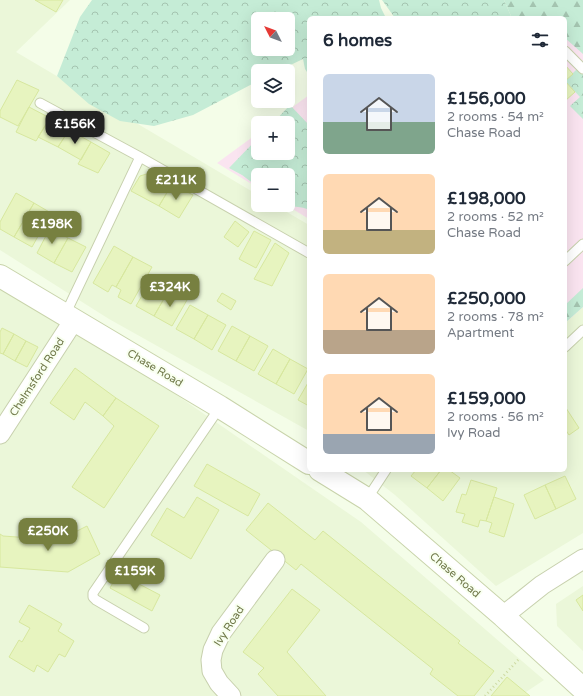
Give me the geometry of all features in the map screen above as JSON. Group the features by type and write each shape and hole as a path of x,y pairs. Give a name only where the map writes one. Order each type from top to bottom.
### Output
{"street":[{"name":"Chase Road","path":"0,276 220,407 307,462"},
{"name":"Chelmsford Road","path":"0,434 70,318"},
{"name":"Chase Road","path":"323,472 367,500 503,616 583,689"},
{"path":"503,616 542,585 583,559"},
{"name":"Ivy Road","path":"230,696 219,683 212,671 211,660 213,650 221,633 275,560"}],"lane":[{"path":"567,53 583,69"},
{"path":"40,103 140,157 307,252"},
{"path":"70,318 140,157"},
{"path":"567,259 583,244"},
{"path":"567,345 583,330"},
{"path":"144,628 96,600 93,597 93,593 220,407"},
{"path":"367,500 385,472"}],"path":[{"path":"485,696 512,665 534,644"}],"shaded area":[{"path":"0,0 70,0 16,52 251,191 251,212 287,212 307,224 307,430 109,319 0,250"},
{"path":"567,28 583,41 583,307 567,321"},
{"path":"307,96 307,218 295,210 295,168 251,168 251,184 217,163 251,138 251,160 295,160 295,116 280,116 291,108 295,108 295,105"},
{"path":"0,282 75,325 361,522 544,680 520,696 0,696"},
{"path":"583,307 583,533 496,586 395,495 366,472 567,472 567,321"},
{"path":"583,586 583,651 557,626 556,604"}],"green space":[{"path":"92,0 379,0 385,16 307,16 307,72 303,59 293,64 251,64 251,85 193,115 154,126 120,121 89,104 57,76 80,17"},
{"path":"382,0 504,0 511,16 394,16"},
{"path":"504,0 583,0 583,54 567,40 567,16 511,16"},
{"path":"583,63 583,119 570,106 580,97 567,83 567,79"},
{"path":"287,108 293,108 307,123 307,209 295,207 295,168 251,168 251,182 229,168 251,145 251,160 295,160 295,116 280,116"},
{"path":"583,288 583,307 567,321 567,303"}],"building":[{"path":"35,0 63,0 56,12"},
{"path":"567,67 573,74 567,79"},
{"path":"17,80 39,90 18,126 0,117 0,111"},
{"path":"567,83 575,92 567,99"},
{"path":"29,107 50,118 36,141 16,132"},
{"path":"50,118 69,130 58,147 38,137"},
{"path":"69,130 91,142 81,160 58,147"},
{"path":"91,142 110,153 98,173 78,164"},
{"path":"153,172 172,184 159,206 131,191 140,176"},
{"path":"172,184 193,195 179,218 159,206"},
{"path":"16,193 34,203 14,237 0,229 0,222"},
{"path":"34,203 51,213 32,247 14,237"},
{"path":"235,221 249,232 238,247 224,237"},
{"path":"50,228 68,238 54,263 37,253"},
{"path":"254,231 271,240 256,268 239,259"},
{"path":"68,238 86,247 72,272 54,263"},
{"path":"275,243 289,253 272,286 254,279"},
{"path":"114,246 133,257 116,287 112,285 108,292 93,283"},
{"path":"133,257 152,267 131,304 118,297 121,290 116,287"},
{"path":"151,280 169,290 154,316 136,306"},
{"path":"169,290 187,300 172,326 154,316"},
{"path":"222,293 236,301 231,310 217,301"},
{"path":"190,305 208,315 194,339 176,329"},
{"path":"208,315 226,325 212,350 194,339"},
{"path":"232,326 250,336 236,361 218,351"},
{"path":"2,328 14,334 3,354 0,353 0,332"},
{"path":"14,334 26,341 15,361 3,354"},
{"path":"250,336 268,346 254,371 236,361"},
{"path":"26,341 38,347 27,367 15,361"},
{"path":"273,349 290,359 276,384 258,374"},
{"path":"290,359 307,368 294,394 276,384"},
{"path":"75,368 116,398 103,416 85,402 74,420 50,403"},
{"path":"307,384 307,405 298,400"},
{"path":"116,398 159,426 104,508 72,487 114,426 103,416"},
{"path":"567,410 579,428 569,435 567,432"},
{"path":"207,464 260,494 248,516 194,486"},
{"path":"414,472 439,472 427,488 411,476"},
{"path":"439,472 452,472 460,478 443,501 427,488"},
{"path":"565,476 576,499 556,509 545,485"},
{"path":"471,480 497,488 486,521 480,520 478,527 462,522 465,514 456,512 462,494 466,495"},
{"path":"545,485 556,509 535,519 524,495"},
{"path":"197,497 219,510 191,559 151,535 167,508 184,518"},
{"path":"494,497 514,504 504,537 489,532 492,523 486,521"},
{"path":"268,503 315,540 323,531 460,641 458,643 494,671 474,696 458,696 430,674 433,669 301,564 296,570 246,530"},
{"path":"87,526 100,554 68,572 0,567 0,534 3,536 59,540"},
{"path":"118,573 160,595 152,611 110,588"},
{"path":"292,589 320,610 287,652 326,696 278,696 258,674 264,668 243,652"},
{"path":"583,595 583,611 576,600"},
{"path":"29,605 62,624 58,631 74,641 65,657 59,654 48,672 37,665 34,672 9,657 19,640 22,642 30,628 19,622"},
{"path":"507,677 530,696 491,696"}]}
